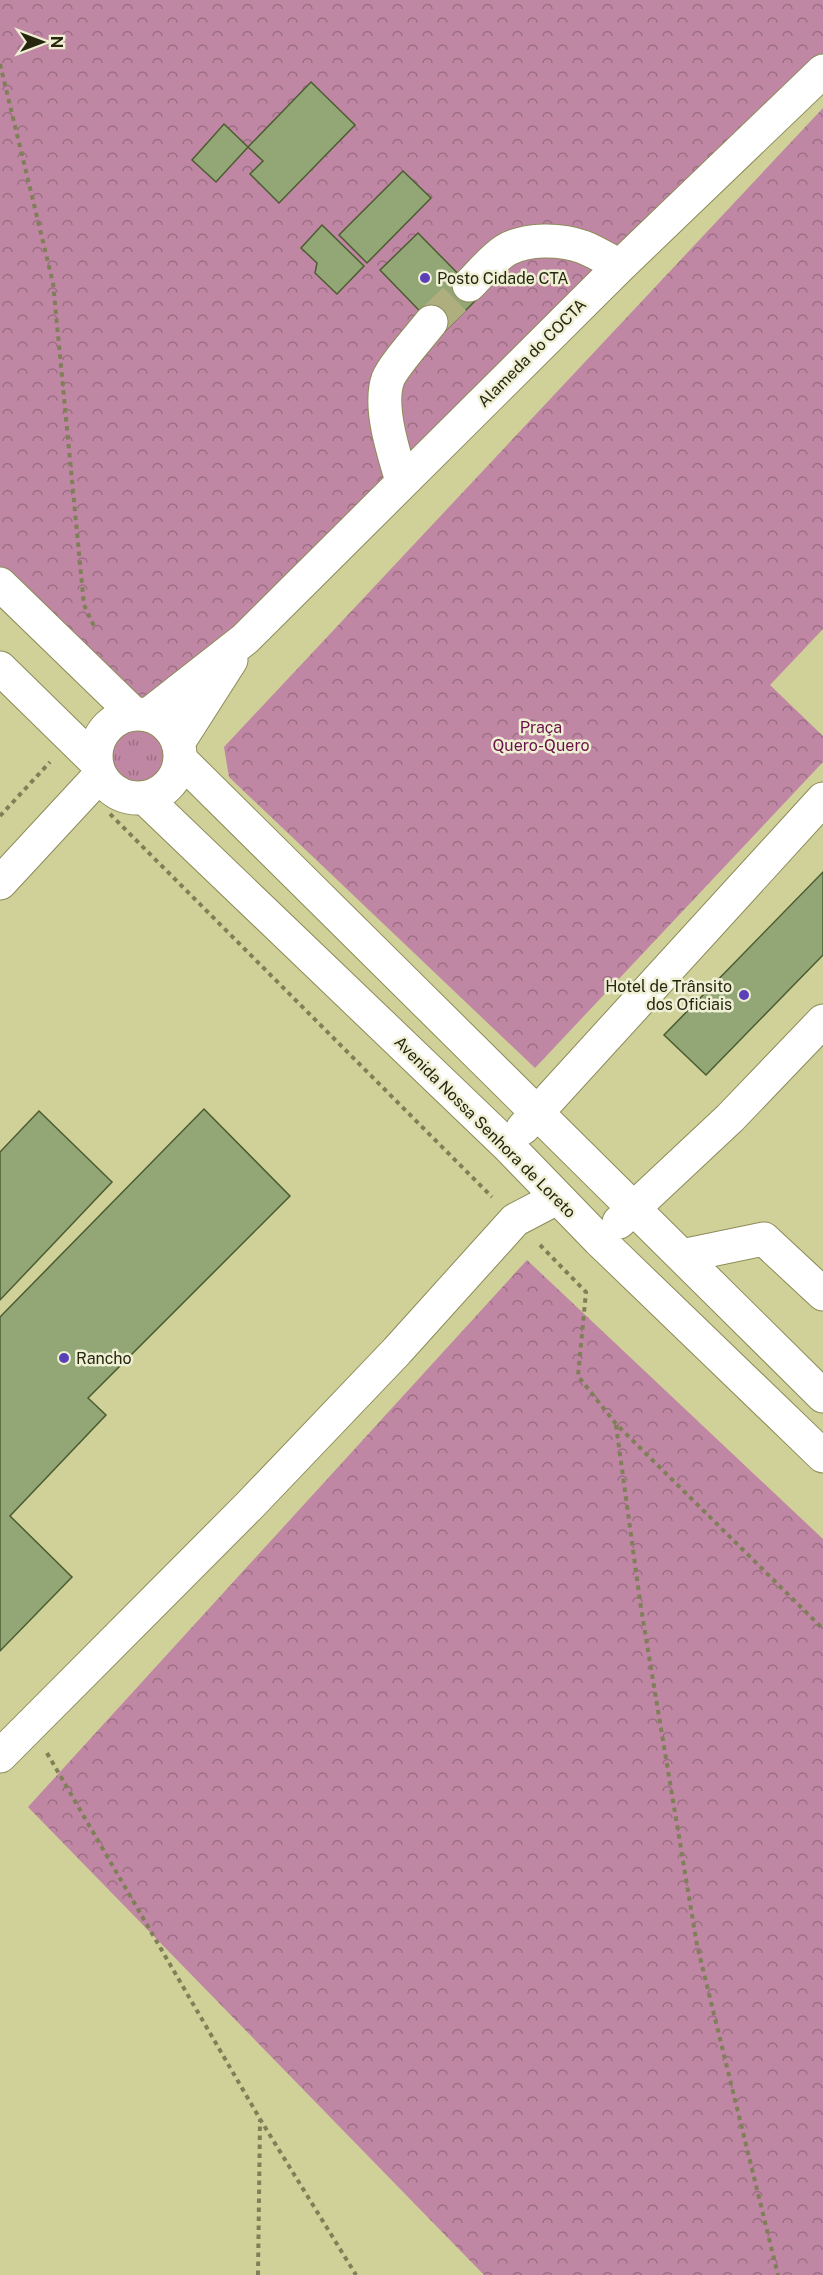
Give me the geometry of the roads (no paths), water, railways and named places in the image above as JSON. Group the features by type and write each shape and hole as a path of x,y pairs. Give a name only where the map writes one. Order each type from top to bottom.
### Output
{"lane":[{"name":"Alameda do COCTA","path":"245,639 620,266 823,71"},
{"path":"469,285 492,261 508,249 531,242 558,242 582,247 620,266"},
{"path":"402,481 387,418 388,378 431,322"},
{"path":"0,584 141,714"},
{"path":"141,714 245,639"},
{"path":"0,668 94,775 118,794 132,799 145,798 158,794 169,785 177,773 179,751 245,639"},
{"path":"0,883 94,775 96,747 105,729 121,717 141,714 161,720 171,730 179,751 823,1396"},
{"name":"Avenida Nossa Senhora de Loreto","path":"145,798 507,1145 599,1240 823,1456"},
{"path":"507,1145 823,799"},
{"path":"599,1240 730,1118 823,1022"},
{"path":"0,1756 250,1505 397,1351 515,1220 557,1198"},
{"path":"682,1256 764,1239 823,1294"}],"tunnel":[{"path":"431,322 469,285"}],"place":[{"name":"Posto Cidade CTA","path":"425,278"},
{"name":"Hotel de Trânsito dos Oficiais","path":"744,995"},
{"name":"Rancho","path":"64,1358"}],"park label":[{"name":"Praça Quero-Quero","path":"541,736"}]}
